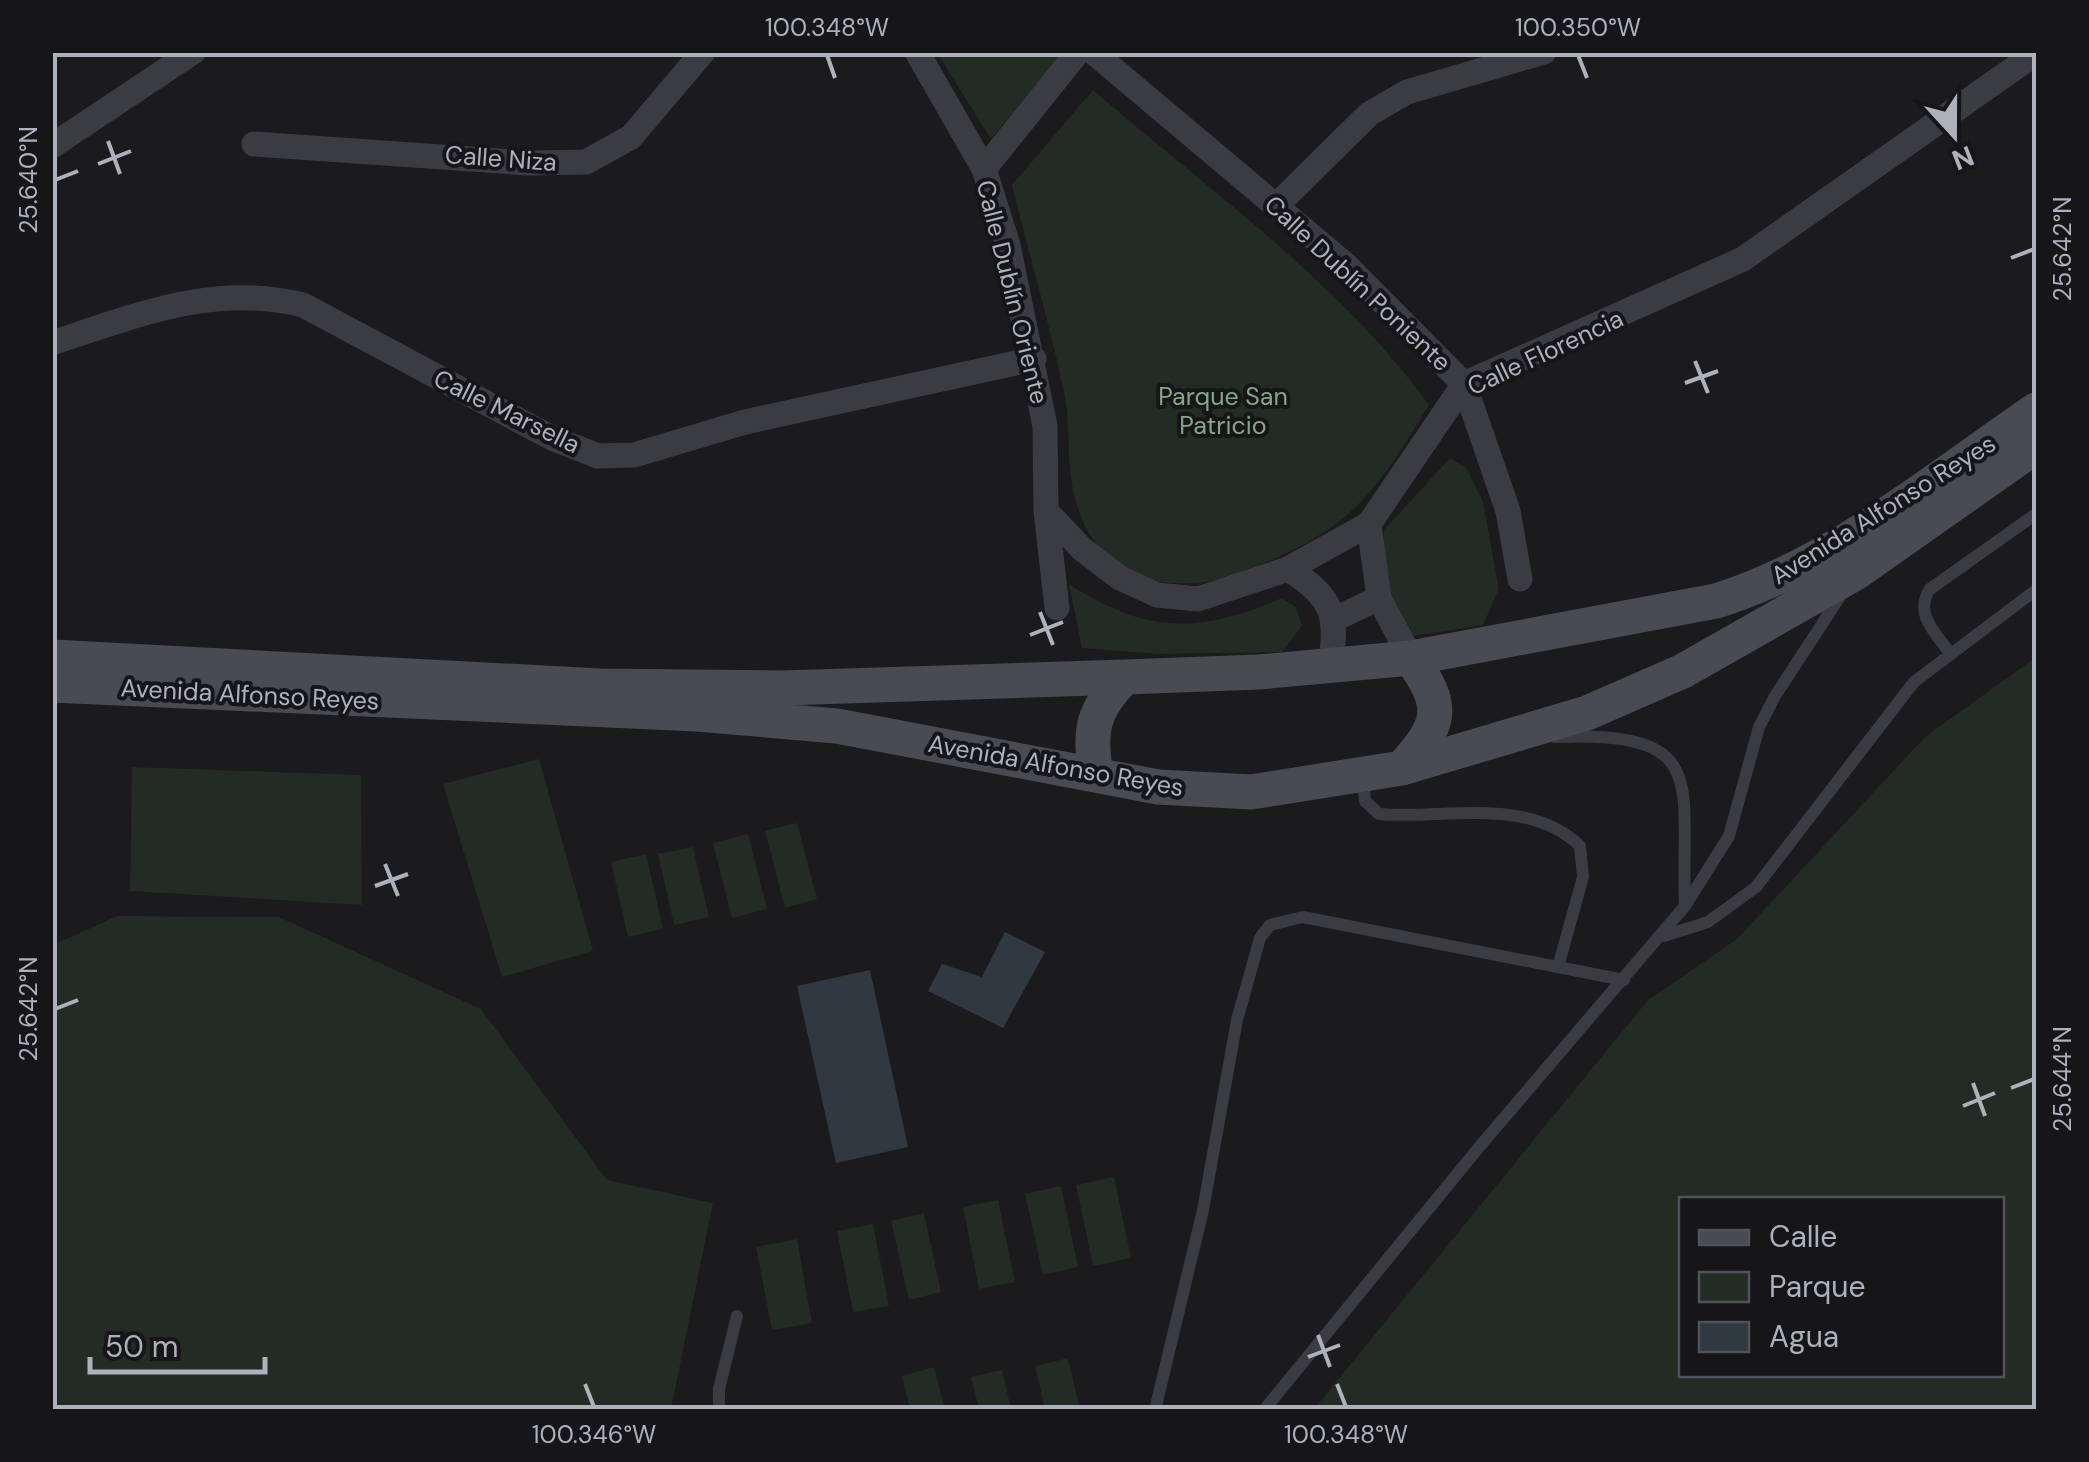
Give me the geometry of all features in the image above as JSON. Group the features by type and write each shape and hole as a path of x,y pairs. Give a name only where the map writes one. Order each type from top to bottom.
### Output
{"main road":[{"name":"Avenida Alfonso Reyes","path":"52,657 600,686 783,688 1125,677 1411,658 1716,601 1752,590 1839,543 2036,410"},
{"name":"Avenida Alfonso Reyes","path":"52,685 698,714 838,726 1158,787 1251,792 1402,768 1586,714 1683,670 1857,572 2036,446"},
{"path":"1402,768 1432,735 1437,718 1430,684 1411,658"},
{"path":"1096,775 1092,722 1103,699 1125,677"}],"street":[{"path":"52,146 194,52"},
{"name":"Calle Niza","path":"254,144 527,163 586,162 631,138 703,52"},
{"name":"Calle Dublín Oriente","path":"917,52 984,169 1008,246 1045,426 1046,510 1057,608"},
{"path":"984,169 1078,52"},
{"name":"Calle Dublín Poniente","path":"1093,52 1277,205 1398,315 1464,384 1503,492 1520,579"},
{"path":"1277,205 1369,114 1407,92 1544,52"},
{"name":"Calle Florencia","path":"1046,510 1082,549 1120,578 1157,595 1198,599 1288,569 1369,524 1464,384 1744,260 2028,55"},
{"name":"Calle Marsella","path":"52,343 168,304 263,295 303,305 552,438 598,456 634,455 745,422 1034,359"},
{"path":"1369,524 1379,598 1411,658"},
{"path":"1288,569 1323,596 1335,618 1330,665"},
{"path":"1335,618 1379,598"}],"lane":[{"path":"1949,652 1923,614 1923,599 1930,588 2036,514"},
{"path":"1264,1410 1480,1146 1685,906 1728,836 1759,727 1774,696 1857,572"},
{"path":"1661,936 1708,922 1756,887 1838,785 1893,705 1949,652 2036,590"},
{"path":"1508,739 1584,736 1643,742 1666,753 1680,770 1687,794 1682,828 1685,906"},
{"path":"1364,776 1366,801 1379,814 1518,815 1565,832 1580,846 1582,877 1558,967"},
{"path":"1156,1410 1203,1210 1237,1020 1260,938 1270,925 1303,917 1624,980"},
{"path":"719,1410 719,1390 737,1316"}],"green space":[{"path":"937,53 1062,53 991,139"},
{"name":"Parque San Patricio","path":"1093,90 1315,278 1395,361 1429,405 1373,489 1354,509 1308,542 1242,572 1214,580 1186,584 1160,581 1135,574 1114,561 1096,543 1082,519 1073,490 1064,392 1012,185"},
{"path":"1450,458 1467,469 1483,502 1499,589 1483,625 1414,636 1382,577 1384,530"},
{"path":"1069,584 1123,612 1173,623 1225,618 1282,598 1296,607 1302,626 1282,652 1160,654 1082,648"},
{"path":"2036,657 2036,1409 1314,1409 1648,1000 1737,939 1925,737"},
{"path":"539,759 593,951 502,977 443,784"},
{"path":"132,767 361,775 362,905 130,891"},
{"path":"797,823 817,899 785,908 765,831"},
{"path":"748,834 767,909 732,918 713,843"},
{"path":"693,847 709,917 674,925 658,854"},
{"path":"646,854 663,929 628,937 611,862"},
{"path":"117,916 279,917 481,1009 607,1180 713,1203 671,1409 53,1409 53,945"},
{"path":"1114,1177 1131,1258 1093,1266 1076,1185"},
{"path":"1061,1186 1078,1267 1043,1275 1025,1194"},
{"path":"998,1200 1015,1282 979,1289 963,1207"},
{"path":"924,1213 941,1292 909,1300 891,1221"},
{"path":"873,1224 889,1306 853,1312 837,1231"},
{"path":"797,1239 812,1323 772,1330 756,1247"},
{"path":"1068,1358 1080,1409 1045,1409 1035,1366"},
{"path":"934,1367 945,1409 910,1409 902,1376"},
{"path":"1002,1370 1011,1409 979,1409 971,1377"}],"water":[{"path":"1005,932 1045,952 1003,1028 928,991 942,964 982,977"},
{"path":"870,970 908,1147 836,1163 797,986"}]}
